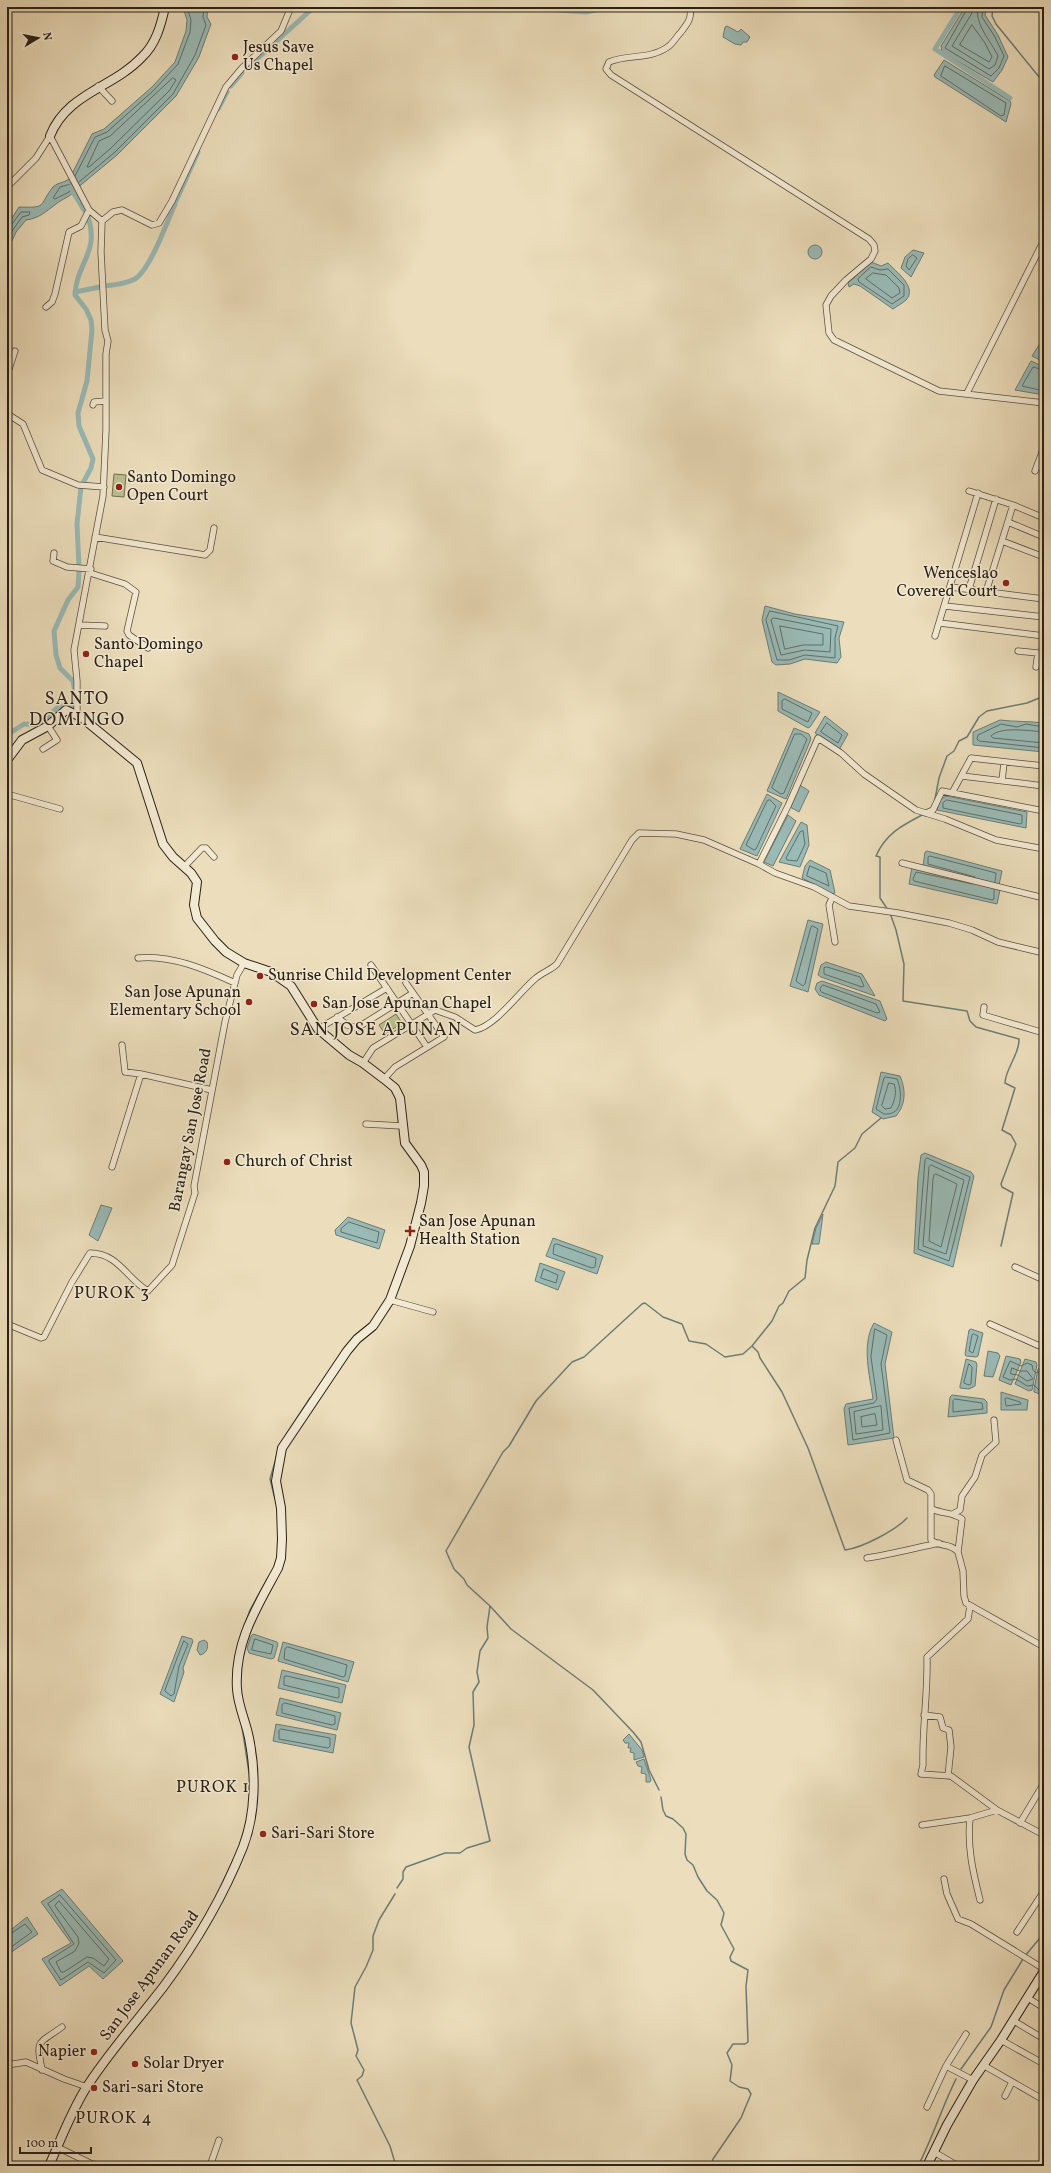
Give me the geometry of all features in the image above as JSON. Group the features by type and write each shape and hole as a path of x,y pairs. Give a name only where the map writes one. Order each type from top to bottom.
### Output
{"street":[{"path":"7,187 36,158 54,127 63,115 87,93 121,74 143,57 158,32 165,7"},
{"path":"102,221 113,212 122,210 152,224 159,223 172,201 226,86 242,68 281,31 291,7"},
{"path":"690,7 691,16 687,24 669,46 646,56 619,58 609,62 606,69 611,75 869,239 874,245 875,251 871,258 846,280 831,296 826,305 829,333 834,340 939,391 1044,403"},
{"path":"98,86 112,101"},
{"path":"7,760 22,740 48,726 66,710 76,715 77,681 74,650 90,571 104,488 106,354 108,341 105,330 102,221 89,210 50,136"},
{"path":"46,307 52,302 69,232 81,226 89,210"},
{"path":"967,393 1044,240"},
{"path":"7,375 15,351"},
{"path":"94,405 94,402 106,401"},
{"path":"7,411 9,415 23,424 42,470 78,485 104,488"},
{"path":"1035,471 1044,447"},
{"path":"969,491 1013,505 1044,518"},
{"path":"935,636 978,493"},
{"path":"968,589 996,499"},
{"path":"986,592 1013,505"},
{"path":"1008,522 1044,537"},
{"path":"95,537 205,555 210,550 214,528"},
{"path":"1002,541 1044,557"},
{"path":"54,553 53,561 67,567 90,571 125,584 136,592 127,631 129,635 148,648"},
{"path":"950,587 1044,599"},
{"path":"945,606 1044,617"},
{"path":"940,623 1044,636"},
{"path":"79,624 105,626"},
{"path":"1018,651 1041,653 1036,667"},
{"name":"San Jose Apunan Road","path":"49,2166 71,2113 87,2086 190,1950 212,1914 243,1847 251,1822 253,1771 249,1737 237,1690 238,1669 243,1642 250,1621 282,1558 281,1508 276,1481 282,1448 347,1351 357,1339 373,1326 390,1300 410,1246 424,1186 424,1172 421,1165 405,1144 400,1098 394,1088 364,1063 349,1055 318,1030 291,986 271,972 244,963 220,946 197,918 194,905 197,882 191,873 173,857 163,844 137,763 76,715"},
{"path":"43,749 57,740 48,726"},
{"path":"759,864 788,806 818,738 841,753 864,774 916,810 945,818 996,840 1044,849"},
{"path":"952,793 971,758 1044,766"},
{"path":"1002,781 1004,762"},
{"path":"962,776 1044,786"},
{"path":"926,813 933,810 942,791 1044,811"},
{"path":"7,794 60,809"},
{"path":"364,1063 373,1048 435,1010 440,1010 476,1030 484,1028 520,996 537,977 558,964 632,840 639,833 693,837 759,864 775,873 814,887 849,906 898,912 949,923 981,934 998,942 1044,953"},
{"path":"184,867 202,848 206,848 214,857"},
{"path":"902,863 1044,898"},
{"path":"832,898 829,905 835,942"},
{"path":"138,958 149,956 189,964 235,983"},
{"name":"Barangay San Jose Road","path":"7,1324 41,1338 44,1337 85,1258 90,1253 99,1253 111,1258 148,1291 172,1265 195,1193 194,1186 212,1090 235,983 244,963"},
{"path":"372,965 427,1047"},
{"path":"384,1079 395,1067 444,1037 406,982"},
{"path":"318,1030 337,1017 387,988"},
{"path":"337,1017 347,1025 357,1028 414,993"},
{"path":"984,1007 983,1015 1044,1033"},
{"path":"122,1045 125,1072 141,1074 212,1090"},
{"path":"112,1167 141,1074"},
{"path":"366,1124 402,1126"},
{"path":"1015,1267 1044,1280"},
{"path":"390,1300 433,1312"},
{"path":"990,1324 1044,1348"},
{"path":"932,1509 943,1514 952,1514 960,1510 962,1496 975,1477 982,1455 996,1442 994,1420"},
{"path":"896,1440 907,1480 928,1490 931,1494 932,1540 952,1546 958,1552"},
{"path":"952,1514 962,1519 958,1552 963,1571 964,1599 970,1606 1044,1647"},
{"path":"867,1558 900,1553 908,1549 939,1543"},
{"path":"970,1606 968,1619 927,1657 928,1688 924,1715 923,1765 921,1774 948,1776 997,1810 1044,1835"},
{"path":"924,1715 940,1717 943,1728 949,1730 951,1747 948,1776"},
{"path":"1020,1823 1044,1783"},
{"path":"922,1824 970,1818 997,1810"},
{"path":"970,1818 968,1837 970,1856 980,1900"},
{"path":"927,2166 973,2080 1014,2021 1044,1970 971,1924 958,1919 947,1894 944,1879"},
{"path":"1017,1932 1044,1891"},
{"path":"1028,1998 1044,2008"},
{"path":"1014,2021 1044,2039"},
{"path":"42,2070 38,2048 39,2043 62,2027"},
{"path":"927,2107 946,2066 966,2034"},
{"path":"1001,2040 1044,2064"},
{"path":"7,2065 26,2062 42,2070 87,2086"},
{"path":"983,2065 1044,2100"},
{"path":"946,2066 973,2080"},
{"path":"1005,2096 1012,2082"},
{"path":"210,2166 219,2140"},
{"path":"57,2147 92,2164 107,2166"},
{"path":"934,2152 958,2166"}],"green space":[{"name":"Santo Domingo Open Court","path":"114,474 126,475 124,497 112,496"},
{"path":"396,1014 402,1023 385,1034 379,1025"}],"water":[{"path":"183,7 208,7 207,17 211,24 199,57 176,96 117,155 69,196 39,216 26,220 16,232 12,241 7,243 7,226 19,207 39,206 53,187 70,178 92,134 104,129 152,87 175,62 186,31 187,20"},
{"path":"965,7 987,7 985,15 998,35 1008,57 1002,70 993,82 942,52 941,46"},
{"path":"727,26 738,32 741,29 750,37 747,42 743,42 741,45 735,44 723,37 725,27"},
{"path":"944,60 1010,101 1011,104 1006,122 935,77 934,75"},
{"path":"812,245 818,245 822,249 822,255 818,259 812,259 808,255 808,249"},
{"path":"913,250 924,253 911,277 901,268 905,257"},
{"path":"871,262 881,266 888,263 900,275 907,285 909,295 906,300 893,309 860,286 854,284 849,287 848,283"},
{"path":"1044,337 1044,362 1032,356"},
{"path":"1031,361 1044,367 1044,395 1015,390"},
{"path":"765,606 795,614 844,622 839,638 841,657 837,663 805,659 790,664 776,665 772,662 762,620"},
{"path":"778,692 820,712 810,727 808,728 778,711"},
{"path":"825,716 848,734 839,750 815,733"},
{"path":"1000,720 1044,723 1044,752 973,745 973,732"},
{"path":"794,728 809,734 811,739 786,799 767,791"},
{"path":"800,785 809,791 799,812 790,807"},
{"path":"767,794 782,803 757,856 740,849"},
{"path":"946,796 1027,812 1026,828 937,810 940,800"},
{"path":"788,815 796,821 773,866 764,862"},
{"path":"801,822 807,825 809,845 800,867 779,862"},
{"path":"927,851 1002,871 999,885 923,866 925,852"},
{"path":"810,860 830,870 835,893 832,894 802,878 805,866"},
{"path":"912,867 1000,890 997,904 909,884"},
{"path":"808,920 823,924 808,992 790,986"},
{"path":"826,962 862,974 875,996 818,975 821,965"},
{"path":"822,981 880,1001 887,1019 885,1021 819,995 815,989 817,983"},
{"path":"881,1072 900,1076 904,1092 902,1107 896,1116 883,1119 872,1112"},
{"path":"925,1153 971,1172 974,1176 953,1267 914,1253 918,1178 921,1155"},
{"path":"101,1205 112,1208 98,1241 89,1235"},
{"path":"823,1214 819,1244 812,1244 816,1228"},
{"path":"348,1217 385,1230 379,1249 336,1235 335,1230"},
{"path":"553,1238 603,1256 597,1274 546,1256"},
{"path":"540,1263 565,1272 558,1290 535,1281"},
{"path":"874,1323 892,1332 885,1364 894,1438 848,1445 844,1409 846,1404 873,1399 867,1351 870,1332"},
{"path":"971,1329 983,1333 978,1356 976,1357 966,1356 965,1354 969,1330"},
{"path":"988,1351 998,1353 1000,1356 993,1377 984,1376"},
{"path":"1006,1356 1020,1359 1021,1362 1011,1385 999,1380"},
{"path":"966,1359 976,1362 977,1365 975,1386 969,1389 960,1388"},
{"path":"1025,1359 1036,1362 1037,1365 1032,1390 1029,1391 1015,1384"},
{"path":"1043,1366 1044,1393 1040,1394 1034,1392 1034,1389 1038,1369"},
{"path":"1001,1392 1028,1400 1027,1410 1001,1410"},
{"path":"952,1395 984,1399 987,1402 987,1413 948,1417 950,1397"},
{"path":"253,1634 277,1642 278,1644 274,1658 271,1659 249,1653 247,1648"},
{"path":"182,1636 192,1639 193,1641 183,1668 184,1672 174,1702 160,1694"},
{"path":"204,1640 208,1644 207,1648 204,1653 200,1655 197,1650 199,1642"},
{"path":"283,1642 354,1662 348,1682 278,1661"},
{"path":"282,1670 346,1685 342,1703 278,1688"},
{"path":"280,1698 341,1713 337,1730 276,1715"},
{"path":"276,1724 336,1735 333,1753 273,1741"},
{"path":"629,1734 642,1750 644,1757 634,1760 634,1753 630,1752 631,1748 628,1748 629,1743 625,1743 623,1740"},
{"path":"644,1759 651,1780 650,1782 646,1782 646,1774 641,1773 642,1767 638,1766 636,1762"},
{"path":"62,1889 123,1961 103,1979 89,1966 60,1986 42,1959 71,1943 41,1902"},
{"path":"27,1917 38,1934 7,1955 7,1933"}],"waterway":[{"path":"247,68 314,7"},
{"path":"519,7 586,12 609,7"},
{"path":"961,7 935,49 1010,98"},
{"path":"993,7 992,16 996,24 1044,83"},
{"path":"231,86 242,73"},
{"path":"218,109 227,92"},
{"path":"176,201 198,152"},
{"path":"70,187 84,210"},
{"path":"104,286 127,282 135,279 141,274 152,256 175,204"},
{"path":"83,483 91,468 93,459 79,426 78,413 87,381 92,330 91,320 86,309 75,295 76,284 91,240 91,229 88,217"},
{"path":"75,292 100,287"},
{"path":"79,567 77,524 81,487"},
{"path":"75,693 73,681 60,668 56,655 54,631 68,600 78,587 79,571"},
{"path":"935,799 939,778 947,756 954,751 959,741 967,737 979,717 987,711 1027,703 1044,696"},
{"path":"7,735 24,724 40,725 59,706 73,708 75,701"},
{"path":"888,910 880,898 880,857 876,856 885,841 896,830 924,814"},
{"path":"890,913 896,930 904,964 903,1001 967,1011 970,1021 976,1027 1019,1039 1019,1045 1007,1072 1005,1083 1015,1088 1002,1130 1011,1135 1016,1144 1001,1184 1002,1187 1013,1193 1001,1246"},
{"path":"881,1118 862,1134 855,1148 838,1162 835,1186 815,1228 807,1260 805,1278 789,1291 783,1303 779,1306 772,1321 752,1346 758,1352 760,1358 782,1392 808,1448 845,1550 852,1549 878,1538 895,1528 907,1518"},
{"path":"659,1790 649,1770 641,1742 633,1732 593,1690 511,1629 490,1606 467,1585 464,1579 454,1569 446,1551 503,1452 509,1446 536,1401 572,1362 584,1357 642,1304 645,1303 663,1317 682,1324 689,1341 706,1344 725,1357 743,1354 752,1346"},
{"path":"286,1435 310,1398"},
{"path":"275,1499 270,1479 277,1455"},
{"path":"278,1532 278,1547"},
{"path":"241,1636 250,1610 269,1576"},
{"path":"397,1888 403,1879 403,1872 406,1867 445,1853 460,1853 467,1848 490,1841 469,1747 474,1725 473,1692 479,1682 477,1672 480,1651 488,1638 487,1627 490,1606"},
{"path":"242,1727 249,1773"},
{"path":"661,1797 663,1810 666,1816 673,1819 683,1828 686,1834 685,1854 687,1860 693,1865 698,1877 707,1891 717,1900 724,1913 721,1925 734,1949 730,1957 731,1961 748,1970 746,1986 748,2042 745,2044 733,2044 727,2053 732,2065 730,2081 739,2087 748,2089 751,2094 741,2118 713,2159 711,2166"},
{"path":"239,1848 244,1830"},
{"path":"221,1886 234,1858"},
{"path":"395,1894 379,1920 373,1936 373,1950 355,1987 351,2023 358,2050 356,2056 364,2070 362,2076 357,2080 390,2146 396,2166"},
{"path":"1025,1956 1044,1933"},
{"path":"961,2069 991,2027 1004,1990 1023,1959"},
{"path":"918,2166 956,2079"},
{"path":"56,2140 67,2116"}],"place":[{"name":"Jesus Save Us Chapel","path":"235,57"},
{"name":"Santo Domingo Open Court","path":"119,487"},
{"name":"Wenceslao Covered Court","path":"1006,583"},
{"name":"Santo Domingo Chapel","path":"86,654"},
{"name":"Sunrise Child Development Center","path":"260,976"},
{"name":"San Jose Apunan Elementary School","path":"249,1002"},
{"name":"San Jose Apunan Chapel","path":"314,1004"},
{"name":"Church of Christ","path":"227,1162"},
{"name":"San Jose Apunan Health Station","path":"410,1231"},
{"name":"Sari-Sari Store","path":"263,1834"},
{"name":"Napier","path":"94,2052"},
{"name":"Solar Dryer","path":"135,2064"},
{"name":"Sari-sari Store","path":"94,2088"}],"district":[{"name":"SANTO DOMINGO","path":"77,709"},
{"name":"SAN JOSE APUNAN","path":"376,1030"},
{"name":"PUROK 3","path":"112,1293"},
{"name":"PUROK 1","path":"213,1787"},
{"name":"PUROK 4","path":"114,2118"}]}
